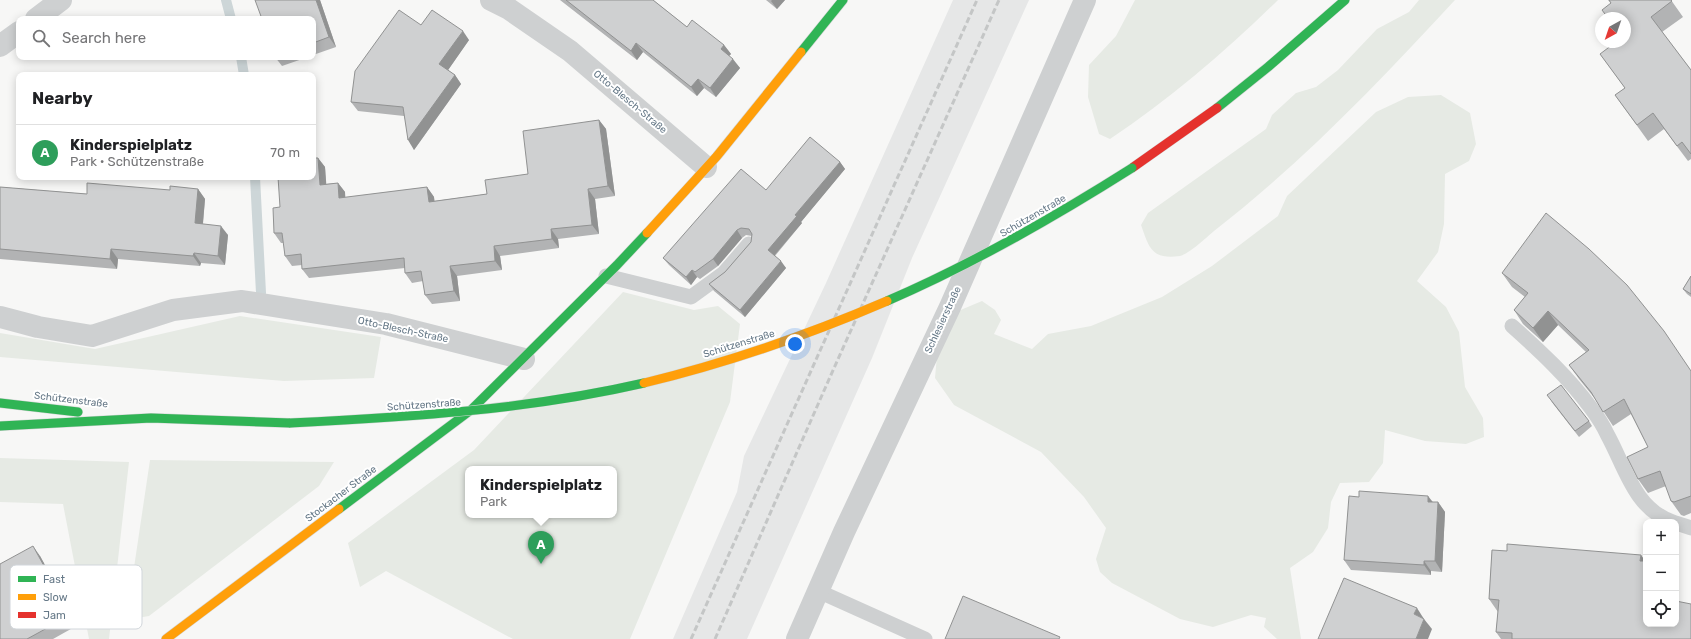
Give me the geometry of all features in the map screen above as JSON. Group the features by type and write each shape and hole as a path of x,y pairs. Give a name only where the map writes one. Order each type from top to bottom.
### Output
{"main road":[{"path":"524,359 606,276 706,167 843,0"},
{"name":"Schützenstraße","path":"0,426 140,419 290,422 427,416 490,410 598,393 722,362 804,335 895,299 1018,238 1132,168 1186,132 1231,99 1306,36 1345,0"},
{"name":"Stockacher Straße","path":"166,639 471,410 524,359"},
{"name":"Schützenstraße","path":"0,403 140,419"}],"street":[{"path":"40,16 59,0"},
{"name":"Otto-Blesch-Straße","path":"491,0 509,9 570,51 706,167"},
{"name":"Schlesierstraße","path":"797,639 950,307 1085,0"},
{"path":"0,46 16,34"},
{"name":"Otto-Blesch-Straße","path":"0,317 38,327 92,336 173,310 242,302 386,324 524,359"}],"lane":[{"path":"606,276 691,298 724,273 749,244"},
{"path":"1512,326 1562,374 1591,408 1607,433 1635,491 1643,502 1660,516 1666,519"},
{"path":"1679,524 1691,528"},
{"path":"818,591 925,639"}],"shaded area":[{"path":"953,0 1029,0 912,258 872,358 747,639 673,639 737,492 744,456 826,283"},
{"path":"1135,0 1278,0 1197,74 1154,108 1110,139 1099,134 1088,97 1089,65 1116,36"},
{"path":"1419,0 1455,0 1369,91 1278,178 1247,205 1184,255 1170,257 1163,256 1157,254 1149,246 1141,225 1148,213 1266,129 1272,115 1296,93 1316,87 1338,70 1377,29 1409,12"},
{"path":"1441,95 1470,113 1476,144 1469,161 1445,174 1444,224 1438,252 1417,281 1446,307 1459,332 1465,387 1483,418 1484,437 1466,444 1425,441 1385,430 1383,463 1369,482 1340,483 1331,502 1328,528 1313,552 1290,568 1301,639 1277,639 1264,627 1266,618 1251,615 1213,627 1180,619 1112,583 1100,572 1096,559 1106,528 1084,497 1041,452 954,405 935,378 939,333 951,314 982,301 995,310 1001,320 994,334 1032,349 1048,334 1091,326 1162,297 1212,266 1278,216 1287,196 1376,112 1408,97"},
{"path":"623,292 694,310 718,306 740,324 730,402 630,639 513,639 386,571 360,587 348,543 474,450"},
{"path":"240,316 381,337 374,378 284,381 0,357 0,333 95,349"},
{"path":"0,458 129,462 117,565 75,565 63,504 0,502"},
{"path":"150,460 334,462 319,486 149,616 142,617 142,565 134,565"},
{"path":"87,629 110,629 109,639 89,639"}],"building":[{"path":"255,0 316,0 329,37 316,42 316,16 261,16"},
{"path":"566,0 653,0 687,27 692,20 724,45 721,49 733,59 710,88 698,79 691,87 636,43 631,51"},
{"path":"1609,0 1672,1 1651,17 1691,70 1691,154 1682,142 1677,146 1653,113 1637,125 1615,95 1625,88 1600,54 1608,48 1631,48 1631,12 1604,12 1602,10 1611,3"},
{"path":"399,10 421,25 432,10 463,31 439,64 455,75 408,140 403,107 351,102 355,71"},
{"path":"599,120 608,186 588,189 592,225 551,229 552,239 494,246 495,261 450,266 454,291 425,295 421,271 405,273 404,258 302,269 301,254 285,256 282,233 274,233 273,208 280,207 278,180 316,180 316,158 318,158 320,185 338,183 339,198 427,187 429,202 487,194 485,180 528,174 523,131"},
{"path":"810,137 840,162 795,215 797,216 768,250 781,261 740,310 709,284 725,272 751,242 752,234 749,229 741,228 737,230 713,259 695,272 692,270 686,277 663,258 741,169 766,190"},
{"path":"87,183 170,190 170,186 198,189 195,223 221,226 218,256 194,253 193,256 111,249 110,259 0,249 0,187 87,194"},
{"path":"1546,213 1589,249 1627,285 1664,331 1691,371 1691,496 1674,502 1671,501 1660,471 1638,479 1627,457 1648,447 1624,399 1603,412 1591,392 1569,365 1589,350 1548,311 1533,328 1514,310 1528,293 1502,273"},
{"path":"1691,276 1691,294 1683,289"},
{"path":"1561,385 1589,421 1575,431 1547,395"},
{"path":"1359,491 1428,496 1428,502 1438,502 1435,561 1424,561 1424,565 1344,560 1349,496 1359,497"},
{"path":"1507,544 1641,555 1640,561 1643,561 1643,627 1679,627 1679,602 1691,604 1691,639 1512,639 1512,633 1496,632 1499,600 1489,599 1492,550 1507,551"},
{"path":"33,546 43,565 10,565 10,629 45,629 27,639 0,639 0,564"},
{"path":"1344,578 1417,608 1414,614 1424,619 1416,639 1318,639"},
{"path":"963,596 1060,637 1059,639 945,639"}],"waterway":[{"path":"226,0 230,16"},
{"path":"242,60 244,72"},
{"path":"255,180 261,293"}],"railway":[{"path":"691,639 977,0"},
{"path":"715,639 830,377 999,0"}],"traffic: fast":[{"path":"801,52 843,0"},
{"path":"1217,108 1268,67 1345,0"},
{"path":"887,301 981,256 1072,205 1132,168"},
{"path":"339,509 471,410 617,265 647,233"},
{"path":"290,423 468,411 556,400 644,383"},
{"path":"0,403 78,412"},
{"path":"0,426 151,418 290,423"}],"traffic: slow":[{"path":"647,233 717,156 801,52"},
{"path":"644,383 706,367 797,337 887,301"},
{"path":"166,639 339,509"}],"traffic: jam":[{"path":"1132,168 1217,108"}],"place":[{"name":"Kinderspielplatz","path":"541,564"}]}
